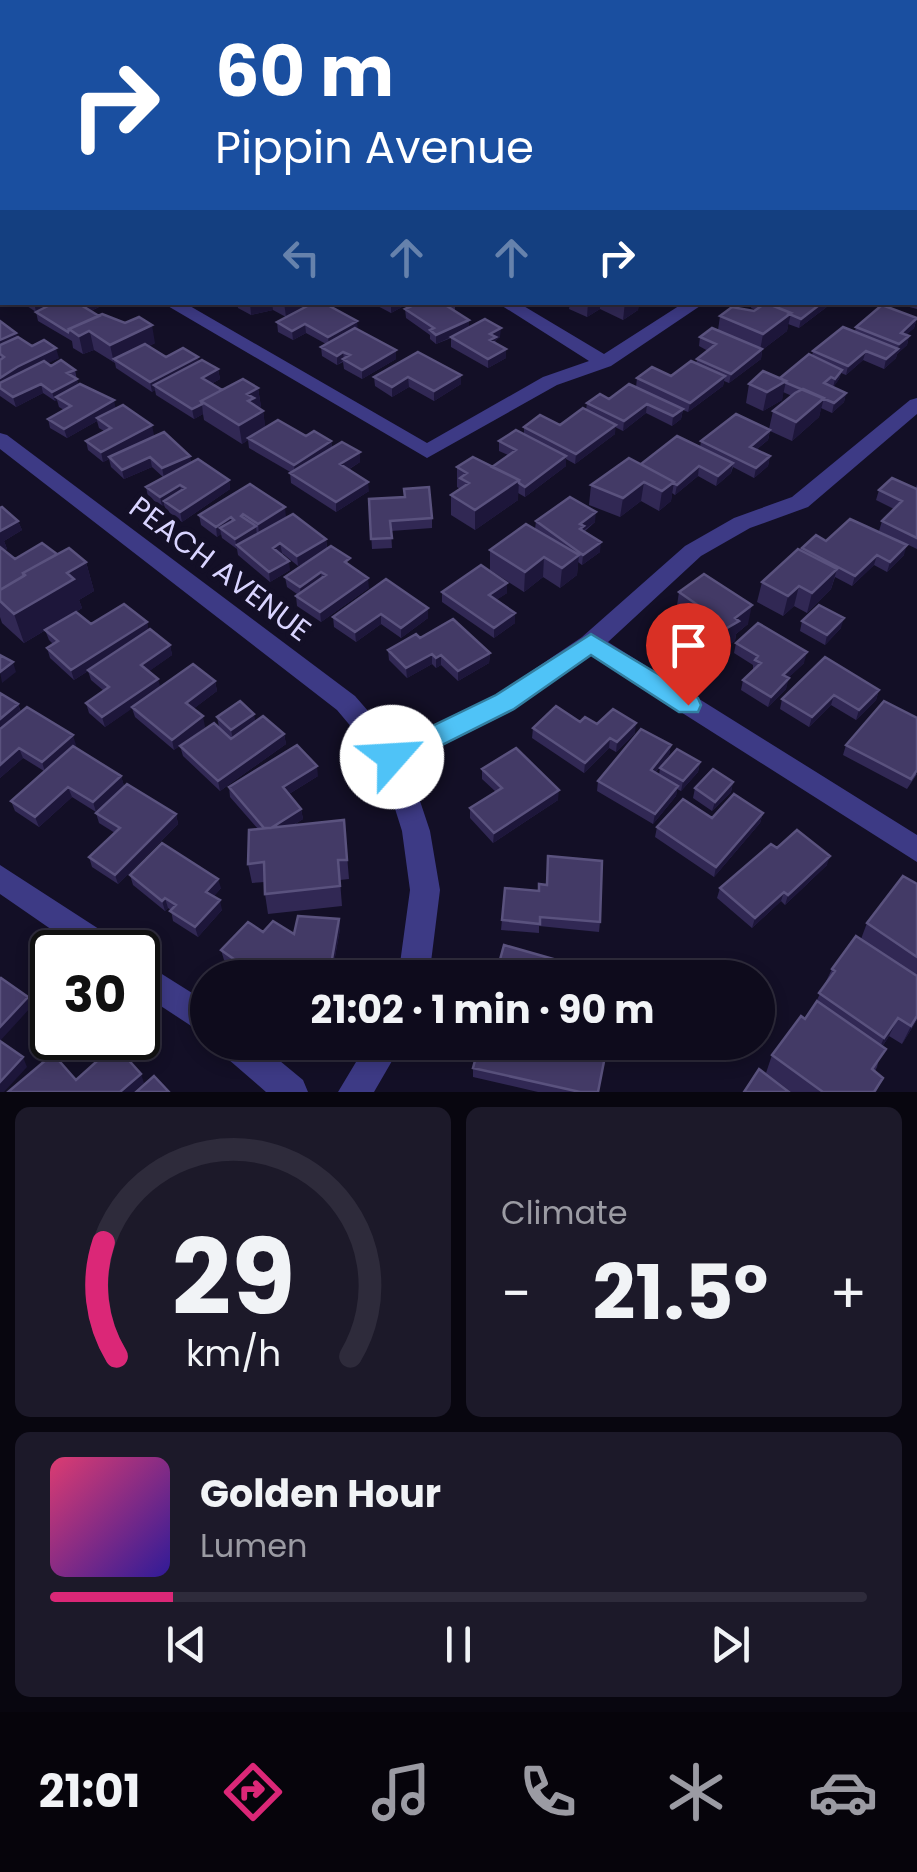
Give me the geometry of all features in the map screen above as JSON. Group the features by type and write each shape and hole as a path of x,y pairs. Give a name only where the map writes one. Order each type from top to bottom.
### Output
{"street":[{"path":"174,305 427,452 550,381 604,362 693,305"},
{"path":"509,305 604,362"},
{"path":"415,960 424,890 416,832 392,757 505,702 591,643 693,551 742,524 800,502 917,404"},
{"name":"PEACH AVENUE","path":"0,439 346,703 392,757"},
{"path":"591,643 917,850"},
{"path":"0,878 76,930"},
{"path":"160,988 190,1009"},
{"path":"253,1060 291,1092"},
{"path":"355,1092 376,1060"}],"building":[{"path":"50,305 81,305 99,316 68,332 36,312"},
{"path":"309,305 328,305 357,321 328,337 305,324 292,331 277,322"},
{"path":"414,305 449,305 469,320 436,335 430,330 434,328 405,309"},
{"path":"771,305 819,305 801,319"},
{"path":"771,305 791,313 763,334 720,316 732,307 754,311"},
{"path":"882,305 917,318 901,333 909,336 899,344 856,327"},
{"path":"102,314 125,323 139,317 152,325 110,345 89,331 79,336 69,329"},
{"path":"485,319 501,328 490,334 496,337 490,340 506,349 488,359 451,337"},
{"path":"0,321 16,333 0,340"},
{"path":"843,327 898,349 886,359 866,351 848,366 813,351"},
{"path":"355,328 396,350 362,370 343,359 350,355 343,352 337,356 321,347"},
{"path":"712,328 762,349 731,374 697,359 716,344 700,337"},
{"path":"18,337 32,346 44,340 56,348 0,378 0,360 4,357 0,345"},
{"path":"145,344 166,357 183,348 198,357 150,382 114,359"},
{"path":"418,352 461,375 434,391 408,377 392,387 374,377"},
{"path":"809,354 842,370 835,379 831,377 824,383 846,393 834,403 780,378"},
{"path":"61,360 75,370 67,373 77,379 52,392 41,384 13,397 0,388 0,383 44,361 51,366"},
{"path":"202,360 218,369 202,378 222,390 201,401 202,404 192,409 154,385"},
{"path":"691,361 725,376 690,403 637,378 652,367 671,376"},
{"path":"763,371 786,381 767,392 749,384"},
{"path":"243,379 258,388 247,394 254,398 248,401 263,411 239,425 201,401"},
{"path":"80,384 114,400 64,429 48,419 71,406 56,397"},
{"path":"629,384 683,409 673,416 647,404 624,421 587,403 600,394 609,399"},
{"path":"803,389 824,398 796,422 773,411 795,393"},
{"path":"123,405 152,425 101,452 86,441 111,428 97,418"},
{"path":"583,408 616,425 576,454 524,427 540,415 560,425"},
{"path":"736,414 770,430 750,447 770,456 756,468 701,441"},
{"path":"278,420 306,436 314,431 331,441 294,465 248,438"},
{"path":"516,430 566,456 525,487 492,467 516,450 499,441"},
{"path":"164,432 190,456 162,468 150,457 122,470 109,457"},
{"path":"677,436 733,463 718,476 699,466 677,485 641,464"},
{"path":"342,442 360,452 340,464 368,482 336,502 290,473"},
{"path":"473,457 519,480 475,510 451,495 469,483 460,478 467,473 457,467"},
{"path":"629,458 674,482 662,491 644,482 623,498 591,485"},
{"path":"198,459 229,480 180,512 164,501 185,488 180,485 160,497 146,487"},
{"path":"892,478 917,489 917,538 882,521 902,501 879,490"},
{"path":"250,484 285,507 258,524 243,514 256,526 235,539 220,528 234,520 231,517 216,527 199,515"},
{"path":"429,487 432,518 390,521 392,538 371,539 369,499 405,497 404,489"},
{"path":"570,497 596,512 580,524 584,526 580,529 601,542 583,555 536,521"},
{"path":"0,508 18,521 0,531"},
{"path":"293,514 326,539 297,556 280,543 273,548 289,561 269,572 237,545"},
{"path":"850,519 907,545 890,562 877,555 855,576 802,548 816,535 826,541"},
{"path":"526,524 579,555 562,568 544,557 525,572 490,550"},
{"path":"42,543 57,554 0,590 0,547 15,559"},
{"path":"331,546 350,558 345,562 368,578 320,612 296,596 326,575 321,572 300,587 285,577"},
{"path":"69,548 86,562 67,573 74,579 14,614 0,601 0,590"},
{"path":"798,549 837,569 812,593 799,586 788,596 762,582"},
{"path":"481,565 507,583 489,595 515,613 494,628 442,592"},
{"path":"704,574 752,605 735,618 739,621 706,640 678,621 699,606 679,592"},
{"path":"386,579 428,608 401,628 381,614 355,632 333,617"},
{"path":"124,604 147,622 71,670 47,648 58,641 45,630 76,612 91,624"},
{"path":"819,605 844,618 827,635 802,621"},
{"path":"453,619 490,653 458,671 441,655 436,658 432,654 406,668 388,650 416,634 420,638"},
{"path":"758,623 807,652 783,675 789,678 771,697 743,680 761,663 755,660 758,656 736,643"},
{"path":"150,629 170,645 141,665 158,679 102,717 86,703 109,687 88,670"},
{"path":"0,655 13,662 0,672"},
{"path":"825,657 879,690 859,710 834,695 812,717 782,699"},
{"path":"193,664 215,681 186,703 203,716 172,740 132,707"},
{"path":"0,693 18,704 0,719"},
{"path":"240,701 254,714 231,730 217,717"},
{"path":"884,701 917,718 917,770 911,779 846,745"},
{"path":"556,706 580,722 585,717 597,724 613,709 636,723 617,742 610,738 585,763 533,728"},
{"path":"27,707 73,735 42,762 19,748 0,765 0,729"},
{"path":"263,716 284,734 218,781 180,746 214,723 231,739"},
{"path":"641,729 671,745 651,770 678,786 655,814 598,781"},
{"path":"297,745 317,766 283,787 301,809 271,828 264,828 229,787"},
{"path":"73,746 121,776 93,802 68,787 35,817 11,801"},
{"path":"516,748 559,790 494,833 470,808 502,788 482,769"},
{"path":"677,749 700,762 683,781 660,768"},
{"path":"713,769 733,782 715,802 695,788"},
{"path":"127,784 176,814 115,875 89,857 120,828 96,813"},
{"path":"734,794 763,813 716,867 657,827 683,799 712,818"},
{"path":"344,820 347,860 338,860 340,886 265,894 264,862 248,864 249,830"},
{"path":"797,830 830,856 788,895 784,892 755,918 720,888 771,844 777,848"},
{"path":"162,843 218,879 206,892 220,900 195,927 170,911 176,905 165,898 162,901 130,875"},
{"path":"548,856 602,861 600,922 540,917 540,924 502,920 505,888 539,891 539,884 547,885"},
{"path":"903,876 917,884 917,957 867,923"},
{"path":"298,916 339,919 331,960 235,960 221,950 248,922 263,932 273,921 294,934"},
{"path":"856,936 917,976 917,1016 911,1026 898,1018 884,1038 819,993"},
{"path":"504,945 557,960 500,960"},
{"path":"0,979 28,997 0,1027"},
{"path":"817,1001 886,1049 872,1069 883,1078 874,1092 823,1092 775,1057 775,1051 801,1016 805,1019"},
{"path":"0,1041 23,1057 0,1082"},
{"path":"46,1060 58,1060 76,1080 98,1060 128,1060 141,1074 120,1092 8,1092"},
{"path":"475,1060 604,1060 598,1092 580,1092 473,1068"},
{"path":"759,1069 789,1092 744,1092"},
{"path":"154,1076 169,1092 136,1092"}],"route":[{"path":"392,757 505,702 591,643 688,705"}]}
